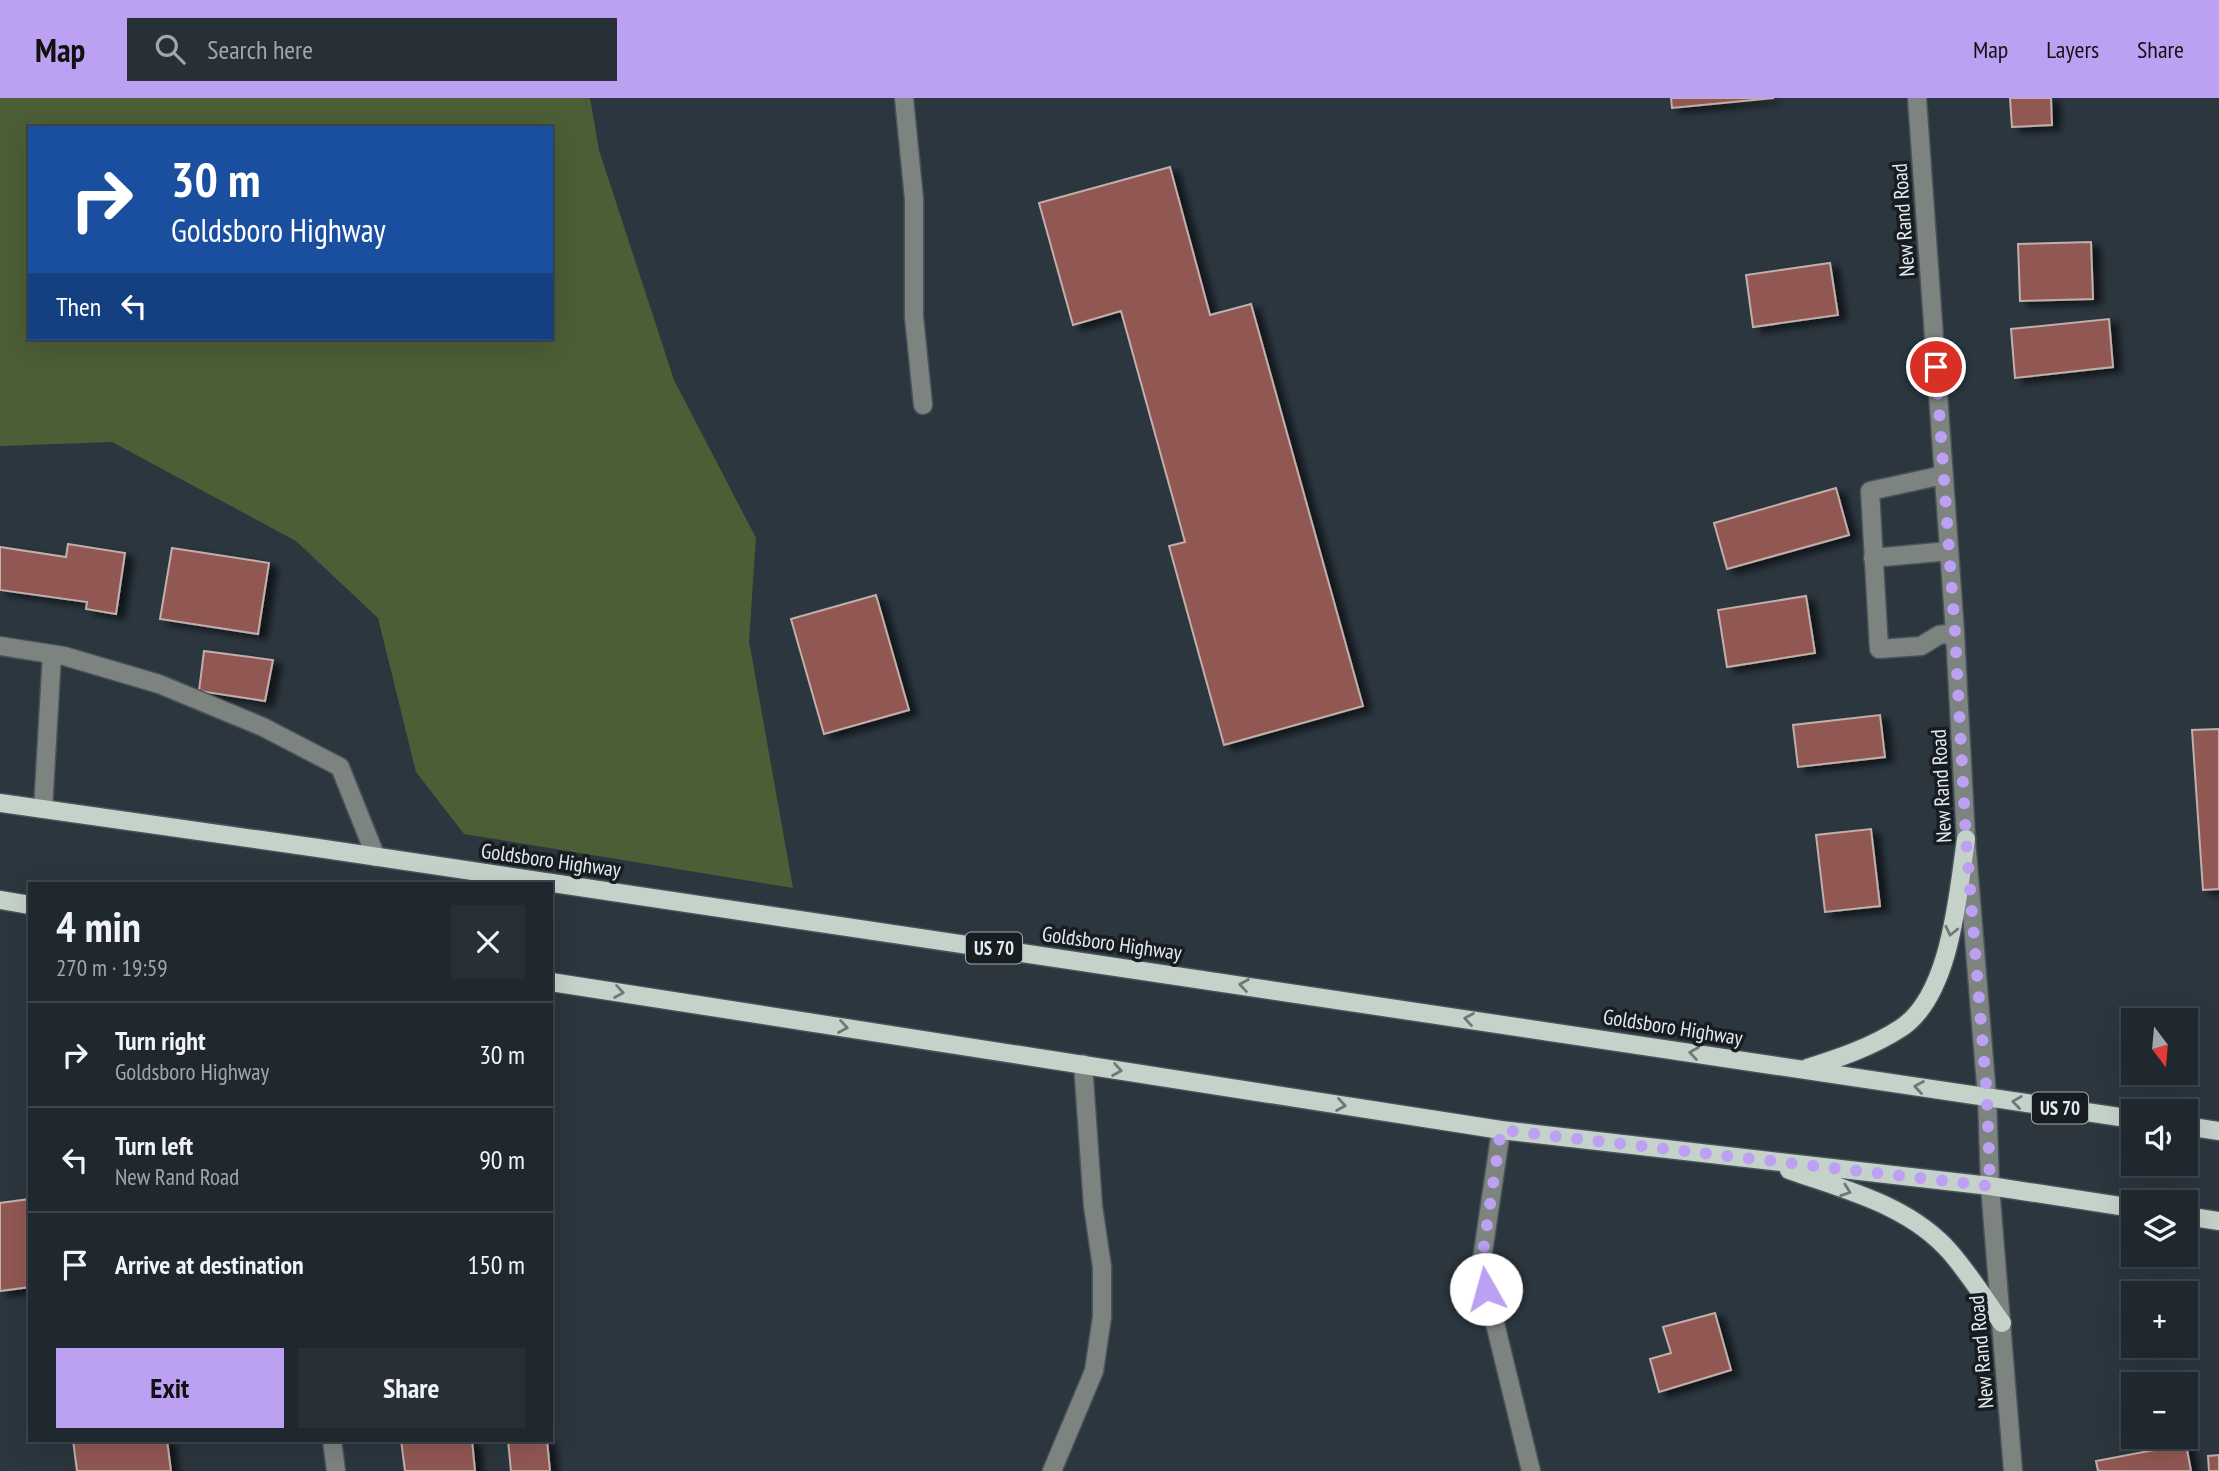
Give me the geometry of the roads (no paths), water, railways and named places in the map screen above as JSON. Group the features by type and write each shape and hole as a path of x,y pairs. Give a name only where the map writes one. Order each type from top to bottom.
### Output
{"main road":[{"name":"Goldsboro Highway","path":"0,803 543,882"},
{"path":"1802,1070 1874,1043 1903,1027 1921,1008 1942,966 1949,941 1966,839"},
{"name":"Goldsboro Highway","path":"553,883 2121,1117"},
{"path":"0,900 28,905"},
{"path":"553,982 1501,1130 1990,1186 2121,1206"},
{"path":"2198,1128 2219,1131"},
{"path":"1759,1159 1903,1213 1950,1252 2002,1323"},
{"path":"2198,1218 2219,1221"}],"street":[{"path":"904,98 914,199 914,317 923,405"},
{"name":"New Rand Road","path":"1917,98 1955,633 1966,839 1987,1097 1990,1186 2013,1471"},
{"path":"1943,475 1870,491 1879,649 1921,646 1939,635 1955,633"},
{"path":"1873,558 1949,551"},
{"path":"0,646 64,656 159,684 263,727 340,767 376,857"},
{"path":"43,809 52,654"},
{"path":"1052,1471 1094,1371 1102,1317 1102,1267 1093,1206 1083,1064"},
{"path":"1501,1130 1481,1266 1531,1471"},
{"path":"332,1442 336,1471"}]}
